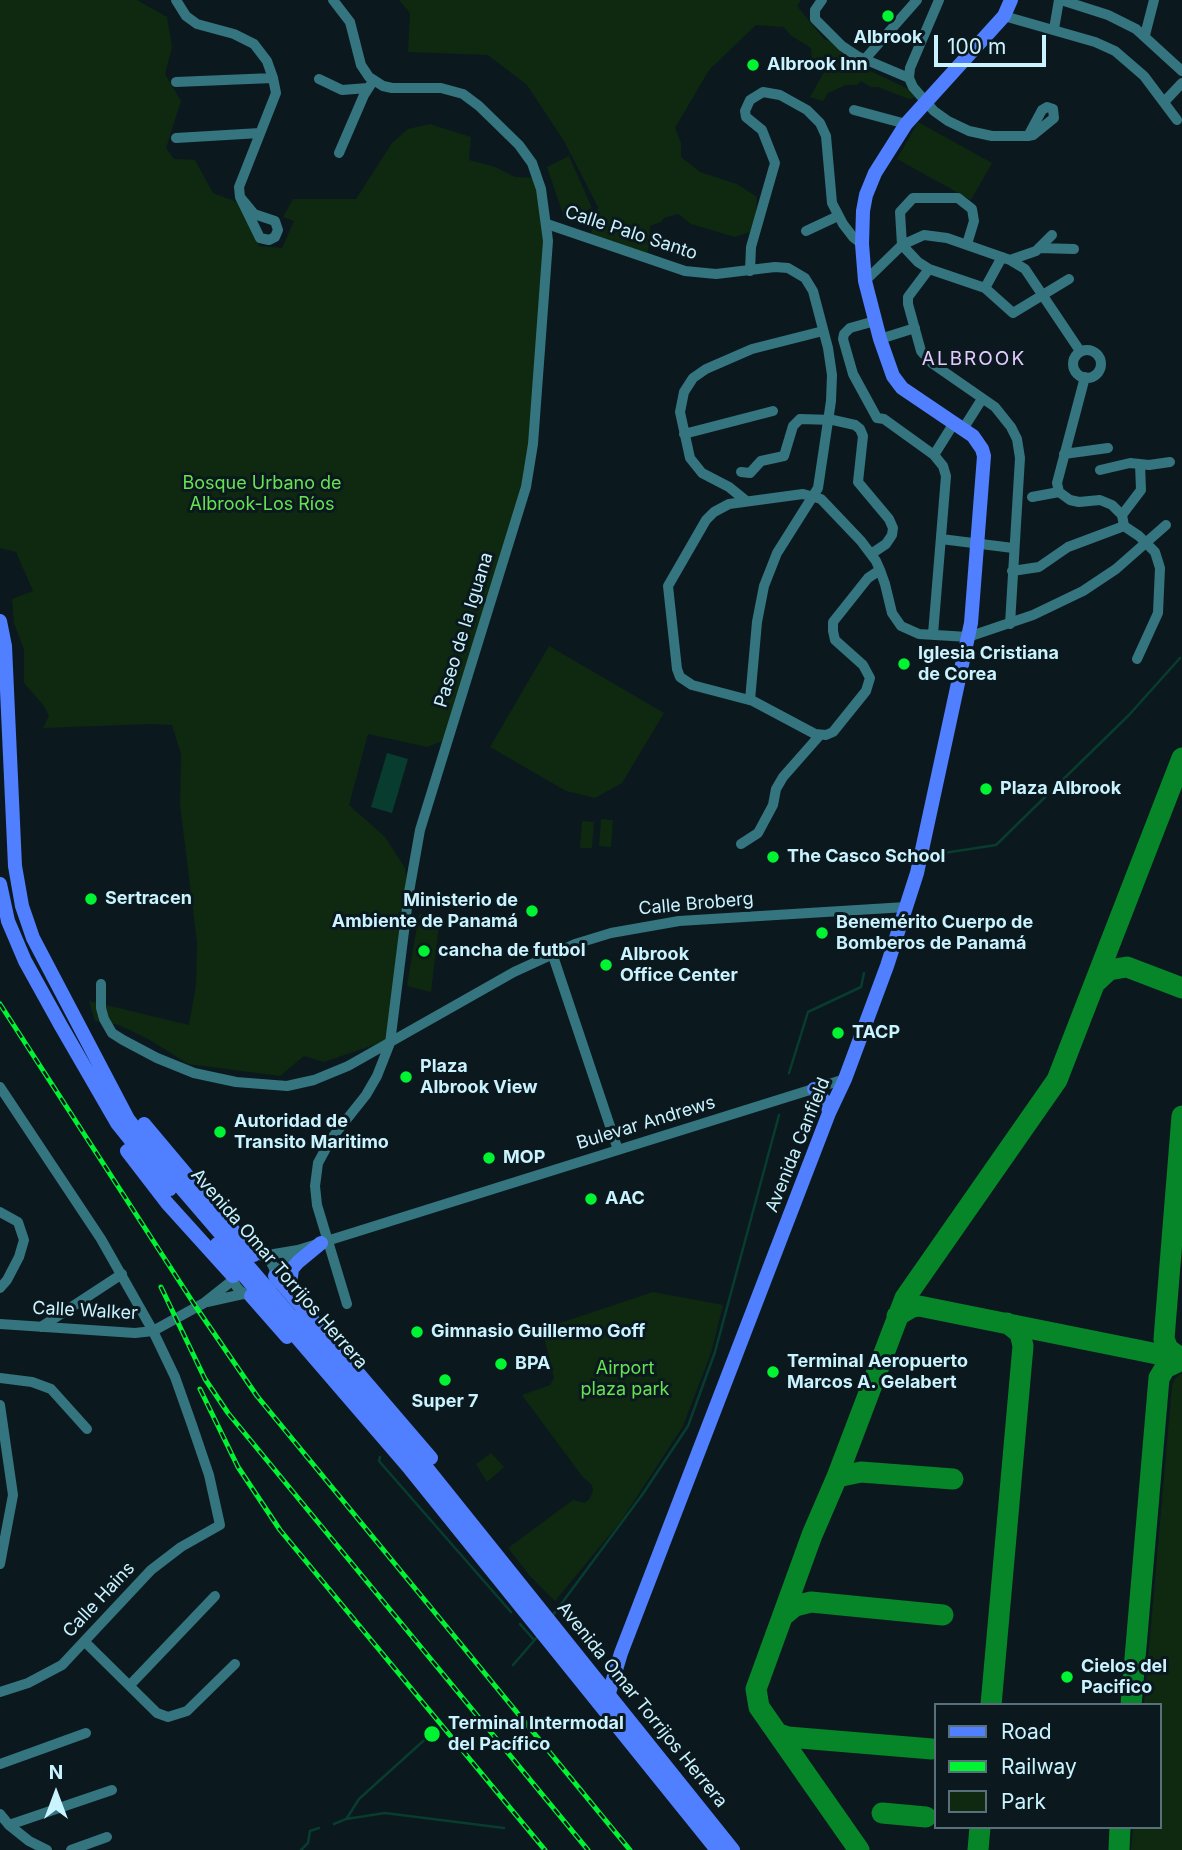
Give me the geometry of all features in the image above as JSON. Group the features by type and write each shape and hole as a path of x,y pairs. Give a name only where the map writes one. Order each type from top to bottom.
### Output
{"main road":[{"name":"Avenida Canfield","path":"608,1693 829,1113 845,1079 906,908 924,843 973,611 984,456 977,441 898,383 888,367 865,281 863,211 869,185 906,124 1004,16 1012,0"},
{"name":"Avenida Omar Torrijos Herrera","path":"0,621 6,660 15,866 22,906 33,938 128,1119 220,1239"},
{"name":"Avenida Omar Torrijos Herrera","path":"0,884 8,921 17,941 61,1026 117,1123 400,1437 478,1530 533,1610"},
{"path":"814,1089 828,1105 829,1113"},
{"path":"220,1239 258,1255"},
{"path":"220,1239 233,1278"},
{"path":"291,1315 292,1269 325,1242"},
{"path":"274,1275 291,1315"},
{"path":"247,1295 291,1315"},
{"name":"Avenida Omar Torrijos Herrera","path":"291,1315 439,1505 563,1646 717,1850"},
{"name":"Avenida Omar Torrijos Herrera","path":"563,1646 584,1663 733,1850"},
{"path":"584,1663 595,1668 603,1667 613,1662 621,1653"}],"street":[{"path":"176,0 186,16 197,24 234,34 254,44 267,61 273,78 276,93 239,187 240,197"},
{"path":"333,0 350,22 361,65 370,84 340,153"},
{"path":"822,0 815,10 815,19 834,39 852,53 909,78"},
{"path":"865,59 917,0"},
{"path":"939,0 910,68 912,87 948,121 969,131 992,136 1028,136"},
{"path":"1054,29 1060,0 1108,15 1145,35 1182,71"},
{"path":"1145,35 1154,0"},
{"path":"1004,16 1096,42 1115,51 1144,75 1177,120"},
{"path":"176,82 273,78"},
{"name":"Paseo de la Iguana","path":"319,79 342,90 370,84 392,88 447,89 474,101 528,156 541,190 547,224 534,430 526,487 420,830 390,1043 366,1095 331,1139 317,1163 315,1191 325,1242 347,1304"},
{"path":"1165,101 1182,83"},
{"path":"750,271 751,247 775,163 762,130 746,117 747,103 756,94 768,92 780,95 812,114 820,123 826,136 830,197 838,216 853,237 862,243"},
{"path":"854,110 906,124"},
{"path":"176,138 260,133"},
{"path":"967,244 974,221 972,209 958,198 913,198 900,212 902,246 918,262 929,269 985,288 1013,313 1069,279"},
{"path":"806,231 838,216"},
{"name":"Calle Palo Santo","path":"547,224 685,271 716,274 782,267 805,278 813,291 832,375 818,488 784,541 764,586 757,622 750,700"},
{"path":"865,281 902,246 924,235 937,235 967,244 1006,258 1031,276 1080,351"},
{"path":"1031,276 1039,248 1052,235"},
{"path":"985,288 1006,258 1039,248 1074,249"},
{"path":"929,269 908,297 921,351 928,360 1004,416 1017,439 1020,458 1010,624"},
{"path":"875,321 848,329 843,339 853,374 877,418"},
{"path":"880,339 915,328"},
{"path":"744,500 729,487 697,468 687,450 680,412 681,400 687,386 698,374 752,349 823,331"},
{"path":"1080,351 1098,355 1101,364 1094,376 1077,374 1073,366 1074,358 1080,351"},
{"path":"1085,377 1057,478 1059,492 1075,502 1105,501 1155,552 1160,568 1158,613 1137,659"},
{"path":"934,455 982,399"},
{"path":"684,434 773,411"},
{"path":"860,429 877,418 884,419 934,455 943,466 946,476 933,634"},
{"path":"741,472 750,472 761,461 784,456 793,426 799,420 828,420 855,425 863,436 858,482 889,519 893,528 889,540 871,554"},
{"path":"1064,454 1108,448"},
{"path":"1100,470 1130,463 1149,465 1170,462"},
{"path":"1012,571 1039,567 1068,547 1123,520 1141,490 1140,464"},
{"path":"1032,497 1059,492"},
{"path":"880,570 868,578 839,612 833,626 838,643 867,669 870,678 869,687 837,729 830,734 811,733 750,700 692,685 680,677 667,591 669,582 706,520 723,506 744,500 803,494 815,496 833,509 871,554 880,570 897,623 912,633 968,637 1010,624 1083,591 1116,569 1166,525"},
{"path":"941,539 1013,548"},
{"path":"741,844 758,833 773,806 780,781 820,735"},
{"name":"Calle Broberg","path":"101,984 102,1013 112,1032 158,1058 180,1068 236,1082 287,1086 314,1080 348,1066 514,972 552,953 611,933 657,923 906,908"},
{"path":"552,953 618,1150"},
{"name":"Bulevar Andrews","path":"258,1255 298,1250 325,1242 845,1079"},
{"path":"0,1087 101,1239 153,1331"},
{"path":"0,1212 18,1222 24,1240 19,1257 0,1288"},
{"name":"Bulevar Andrews","path":"274,1275 298,1250"},
{"path":"258,1255 270,1262 274,1275 267,1291 247,1295 237,1289 233,1278 237,1263 242,1258 258,1255"},
{"path":"41,1327 122,1274"},
{"name":"Calle Walker","path":"0,1324 135,1334 153,1331 204,1303 233,1278"},
{"name":"Calle Walker","path":"204,1303 247,1295"},
{"path":"0,1324 0,1336"},
{"name":"Calle Hains","path":"0,1692 28,1683 62,1665 151,1570 187,1543 212,1532 220,1525 209,1475 192,1425 175,1377 153,1331"},
{"path":"0,1378 32,1382 51,1389 87,1429"},
{"path":"0,1405 13,1495 0,1564"},
{"path":"130,1685 215,1595"},
{"path":"85,1642 157,1713 173,1717 187,1711 234,1664"},
{"path":"0,1764 86,1733"},
{"path":"9,1825 111,1790"},
{"path":"0,1814 29,1841 47,1850"},
{"path":"71,1850 107,1837"}],"green space":[{"name":"Bosque Urbano de Albrook-Los Ríos","path":"0,0 137,0 167,17 172,47 165,74 181,101 166,148 174,159 195,160 213,193 245,205 255,227 259,246 282,248 294,221 283,217 293,199 356,199 392,143 408,129 430,124 471,137 469,160 495,167 515,177 540,178 553,234 526,483 448,739 427,747 368,734 349,805 385,837 405,868 409,893 391,1039 324,1062 304,1056 280,1076 188,1064 150,1040 119,1025 95,1021 89,1001 189,1025 196,985 197,943 180,804 181,754 172,725 43,728 49,716 24,683 24,650 14,623 12,599 33,591 16,552 0,548"},
{"path":"399,0 801,0 797,6 824,39 835,43 864,68 921,95 909,99 878,87 871,87 861,81 857,85 846,85 828,93 823,101 810,97 824,72 812,60 811,48 790,35 784,27 756,25 709,70 675,128 681,143 681,157 700,172 737,184 757,197 756,216 750,232 735,237 691,224 678,214 650,226 648,253 591,234 598,207 564,141 527,85 488,55 408,52 410,13"},
{"path":"918,122 992,163 971,200 897,159"},
{"path":"569,156 592,208 565,220 547,167"},
{"path":"549,646 664,713 622,783 595,798 566,791 490,747"},
{"path":"601,819 613,820 611,847 599,846"},
{"path":"582,821 594,822 592,848 580,848"},
{"name":"cancha de futbol","path":"419,914 440,917 431,992 407,986"},
{"name":"Airport plaza park","path":"653,1292 723,1305 711,1353 683,1426 621,1521 555,1601 530,1576 508,1548 573,1500 585,1503 593,1491 592,1485 582,1476 522,1395 550,1385 554,1378 542,1329"},
{"path":"1182,1374 1182,1850 1131,1850 1133,1829 1161,1829 1161,1703 1144,1703 1174,1380"},
{"path":"491,1453 504,1467 487,1482 476,1464"}],"shaded area":[{"path":"387,753 408,759 392,813 371,807"}],"waterway":[{"path":"944,853 996,845 1129,715 1180,658"},
{"path":"789,1073 808,1012 861,987 864,973"},
{"path":"553,1615 642,1495 688,1426 715,1352 779,1115"},
{"path":"380,1457 379,1461 511,1612"},
{"path":"520,1624 534,1640"},
{"path":"513,1665 539,1635"},
{"path":"347,1818 359,1799 431,1734"},
{"path":"334,1824 346,1819 385,1813 504,1828"},
{"path":"301,1850 308,1843 310,1831 319,1828"}],"taxiway":[{"path":"859,1850 759,1707 756,1689 812,1535 905,1298 1057,1080 1182,758"},
{"path":"1096,982 1109,970 1127,967 1182,988"},
{"path":"1182,1116 1164,1339 1168,1349 1182,1359"},
{"path":"897,1316 919,1306 1182,1359"},
{"path":"991,1703 1023,1346 1020,1333 1007,1323"},
{"path":"1131,1703 1159,1378 1165,1368 1182,1360"},
{"path":"837,1477 861,1472 953,1479"},
{"path":"783,1616 795,1606 811,1602 943,1615"},
{"path":"777,1733 788,1737 932,1749"},
{"path":"882,1813 926,1817"},
{"path":"978,1850 980,1829"},
{"path":"1119,1850 1120,1829"}],"railway":[{"path":"0,1004 196,1307 257,1396 630,1850"},
{"path":"161,1287 205,1379 228,1413 588,1850"},
{"path":"200,1389 238,1467 280,1530 545,1850"}],"place":[{"name":"Albrook","path":"888,16"},
{"name":"Albrook Inn","path":"753,65"},
{"name":"Iglesia Cristiana de Corea","path":"904,664"},
{"name":"Plaza Albrook","path":"986,789"},
{"name":"The Casco School","path":"773,857"},
{"name":"Sertracen","path":"91,899"},
{"name":"Ministerio de Ambiente de Panamá","path":"532,911"},
{"name":"Benemérito Cuerpo de Bomberos de Panamá","path":"822,933"},
{"name":"cancha de futbol","path":"424,951"},
{"name":"Albrook Office Center","path":"606,965"},
{"name":"TACP","path":"838,1033"},
{"name":"Plaza Albrook View","path":"406,1077"},
{"name":"Autoridad de Transito Maritimo","path":"220,1132"},
{"name":"MOP","path":"489,1158"},
{"name":"AAC","path":"591,1199"},
{"name":"Gimnasio Guillermo Goff","path":"417,1332"},
{"name":"BPA","path":"501,1364"},
{"name":"Terminal Aeropuerto Marcos A. Gelabert","path":"773,1372"},
{"name":"Super 7","path":"445,1380"},
{"name":"Cielos del Pacifico","path":"1067,1677"},
{"name":"Terminal Intermodal del Pacífico","path":"432,1734"}],"district":[{"name":"ALBROOK","path":"974,359"}]}
